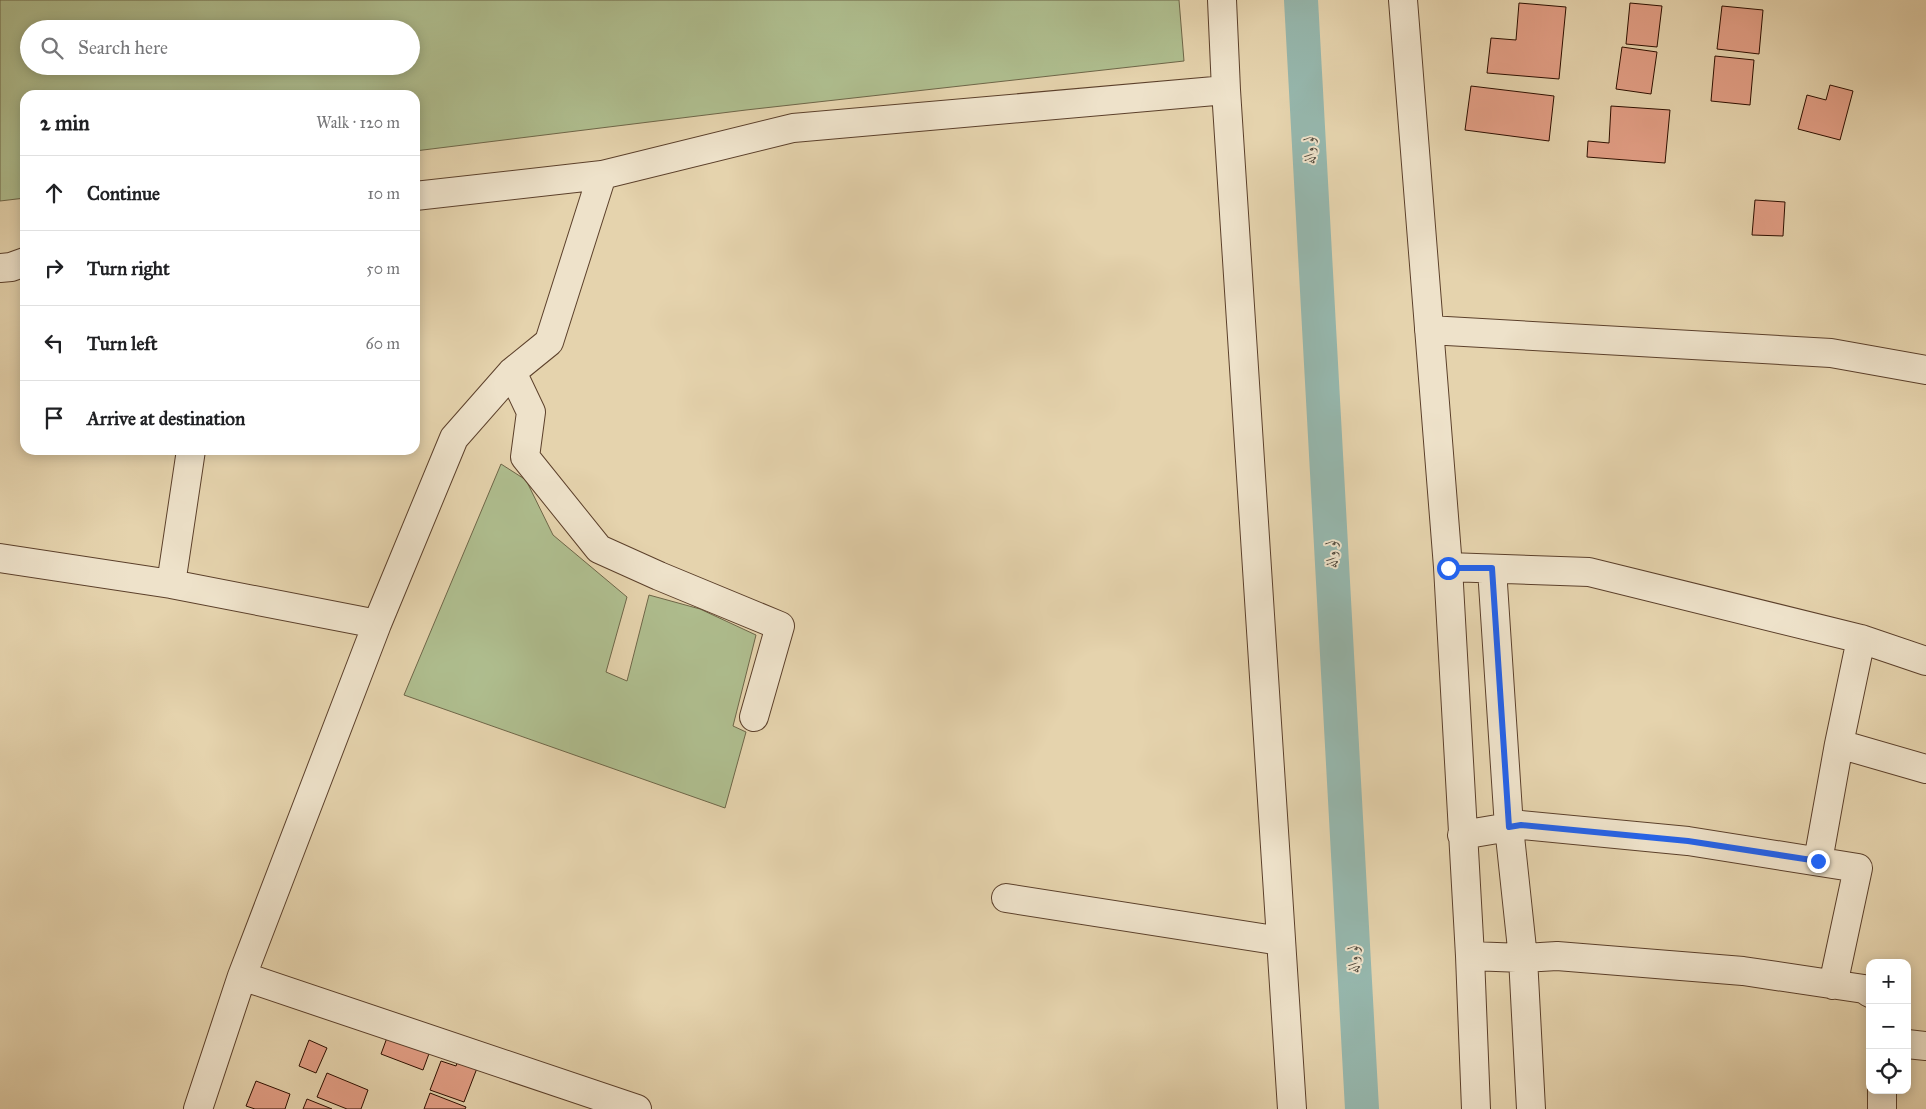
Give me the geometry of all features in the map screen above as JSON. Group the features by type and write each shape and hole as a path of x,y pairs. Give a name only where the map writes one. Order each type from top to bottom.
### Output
{"street":[{"path":"1222,0 1226,90 1292,1109"},
{"path":"1403,0 1448,568 1470,956 1476,1109"},
{"path":"420,195 602,175 793,128 1226,90"},
{"path":"198,1109 242,976 377,624 454,438 512,372 550,342 602,175"},
{"path":"0,268 20,264"},
{"path":"1429,330 1831,353 1926,370"},
{"path":"512,372 531,412 525,457 599,549 658,576 780,626 754,717"},
{"path":"172,584 190,455"},
{"path":"0,558 172,584 377,624"},
{"path":"1448,568 1589,572 1861,640 1926,661"},
{"path":"1492,568 1509,827 1523,958 1531,1109"},
{"path":"1818,861 1839,744 1861,640"},
{"path":"1839,744 1926,769"},
{"path":"1462,835 1521,825 1688,841 1858,868 1833,985"},
{"path":"1006,898 1281,941"},
{"path":"1470,956 1523,958 1557,956 1734,970 1866,990"},
{"path":"242,976 637,1109"},
{"path":"1911,1044 1926,1046"},
{"path":"1882,1094 1882,1109"}],"green space":[{"path":"0,0 1179,0 1184,61 746,110 420,150 420,90 20,90 20,199 0,201"},
{"path":"501,464 526,480 553,535 627,597 606,672 627,681 649,595 700,609 756,635 733,726 746,732 725,808 404,695"}],"building":[{"path":"1519,3 1566,7 1559,79 1487,73 1491,38 1516,40"},
{"path":"1630,3 1662,6 1657,47 1626,44"},
{"path":"1722,6 1763,10 1759,54 1717,49"},
{"path":"1622,47 1657,52 1651,94 1616,89"},
{"path":"1715,56 1754,60 1750,105 1711,101"},
{"path":"1830,85 1853,91 1840,140 1798,129 1807,95 1826,100"},
{"path":"1471,86 1554,96 1549,141 1465,130"},
{"path":"1611,106 1670,110 1665,163 1587,157 1588,141 1609,143"},
{"path":"1755,200 1785,202 1783,236 1752,235"},
{"path":"388,1035 430,1051 423,1070 381,1054"},
{"path":"309,1040 327,1048 316,1073 299,1066"},
{"path":"460,1055 479,1063 464,1102 430,1090 441,1061 456,1066"},
{"path":"327,1073 368,1090 361,1109 347,1109 317,1097"},
{"path":"256,1081 290,1094 285,1109 255,1109 246,1106"},
{"path":"430,1093 466,1107 465,1109 424,1109"},
{"path":"307,1099 332,1109 303,1109"}],"waterway":[{"name":"لو واله","path":"1301,0 1362,1109"}],"route":[{"path":"1448,568 1492,568 1509,827 1521,825 1688,841 1818,861"}]}
